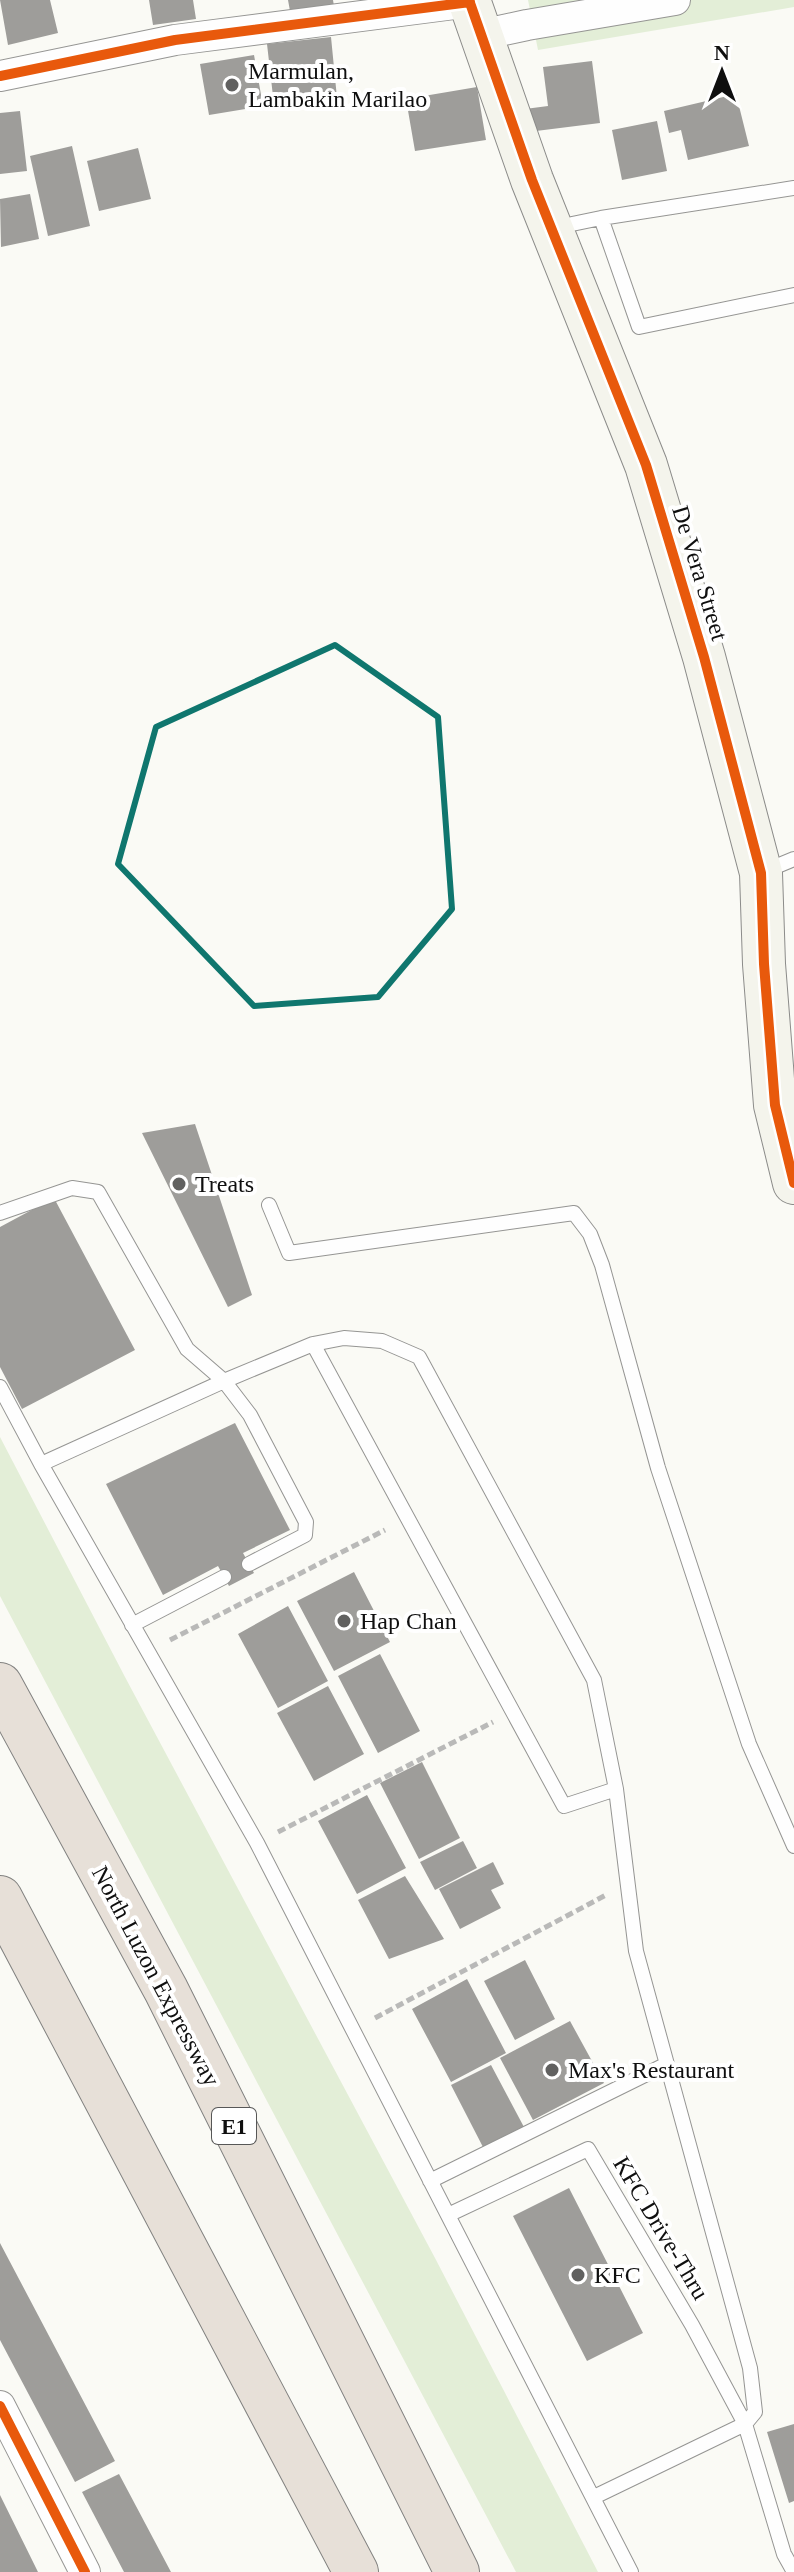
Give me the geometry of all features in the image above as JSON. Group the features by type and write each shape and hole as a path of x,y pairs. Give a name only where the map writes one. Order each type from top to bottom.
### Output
{"highway":[{"name":"North Luzon Expressway","path":"0,1685 166,1990 457,2572"},
{"path":"0,1898 356,2572"}],"street":[{"path":"0,76 175,40 473,12 527,25 675,0"},
{"name":"De Vera Street","path":"473,12 532,180 646,465 704,657 777,866 764,964 775,1105 794,1183"},
{"path":"1,2409 85,2572"}],"lane":[{"path":"553,233 572,224 601,218 794,188"},
{"path":"601,218 639,327 794,295"},
{"path":"0,1213 72,1188 98,1192 187,1349 224,1381 250,1415 306,1522 305,1535 249,1564"},
{"path":"269,1205 289,1253 574,1213 590,1234 602,1265 658,1468 749,1744 794,1846"},
{"path":"41,1464 313,1344 344,1338 382,1341 419,1357 594,1680 616,1789 636,1951 750,2368 755,2412 745,2424 594,2497"},
{"path":"313,1344 564,1806 616,1789"},
{"path":"0,1387 257,1843 631,2572"},
{"path":"132,1625 224,1577"},
{"path":"430,2181 667,2064"},
{"name":"KFC Drive-Thru","path":"448,2215 588,2149 692,2325 745,2424"},
{"path":"745,2424 784,2554 794,2572"}],"path":[{"path":"147,1652 407,1519"},
{"path":"257,1843 512,1712"},
{"path":"352,2030 627,1884"}],"highlighted area":[{"path":"335,645 438,717 452,909 378,997 254,1006 118,864 156,727"}],"green space":[{"path":"528,0 794,0 794,7 538,50"},
{"path":"0,1437 598,2572 516,2572 0,1596"}],"building":[{"path":"0,0 50,0 58,33 8,45"},
{"path":"149,0 193,0 196,19 153,25"},
{"path":"288,0 333,0 334,6 290,11"},
{"path":"331,37 337,98 274,105 267,44"},
{"name":"Marmulan, Lambakin Marilao","path":"254,55 263,106 209,115 200,64"},
{"path":"592,61 600,123 528,132 525,109 548,106 543,67"},
{"path":"477,87 486,140 415,151 406,99"},
{"path":"736,94 749,146 688,160 681,130 669,133 664,111"},
{"path":"20,111 27,171 0,174 0,113"},
{"path":"657,121 667,171 622,180 612,130"},
{"path":"72,146 90,226 48,236 30,156"},
{"path":"138,148 151,199 99,211 87,161"},
{"path":"30,194 39,239 1,247 0,199"},
{"path":"195,1124 252,1295 228,1307 142,1133"},
{"path":"54,1198 135,1350 22,1409 0,1367 0,1227"},
{"path":"235,1423 290,1530 243,1553 254,1573 229,1586 218,1566 163,1595 106,1484"},
{"name":"Hap Chan","path":"354,1572 390,1642 334,1671 297,1601"},
{"path":"288,1606 328,1681 278,1708 238,1634"},
{"path":"380,1654 420,1731 378,1753 338,1676"},
{"path":"328,1686 364,1754 314,1781 277,1713"},
{"path":"422,1762 460,1838 419,1859 380,1783"},
{"path":"367,1795 406,1868 357,1894 318,1821"},
{"path":"463,1841 477,1868 435,1890 420,1862"},
{"path":"493,1862 504,1884 491,1890 501,1908 460,1929 439,1889"},
{"path":"405,1876 444,1939 389,1959 358,1900"},
{"path":"525,1960 555,2019 515,2040 484,1981"},
{"path":"467,1979 506,2053 451,2082 412,2009"},
{"name":"Max's Restaurant","path":"570,2021 604,2083 533,2120 500,2058"},
{"path":"491,2065 525,2129 484,2149 451,2085"},
{"name":"KFC","path":"569,2188 643,2333 587,2361 513,2216"},
{"path":"0,2243 115,2461 75,2482 0,2340"},
{"path":"794,2424 794,2501 789,2503 767,2432"},
{"path":"119,2474 171,2572 124,2572 82,2492"},
{"path":"0,2495 38,2572 0,2572"}],"cycle path":[{"path":"469,0 532,180 646,465 704,657 761,873 764,964 775,1105 794,1183"},
{"path":"0,76 175,40 470,2"},
{"path":"0,2406 85,2572"}],"place":[{"name":"Marmulan, Lambakin Marilao","path":"232,85"},
{"name":"Treats","path":"179,1184"},
{"name":"Hap Chan","path":"344,1621"},
{"name":"Max's Restaurant","path":"552,2070"},
{"name":"KFC","path":"578,2275"}]}
